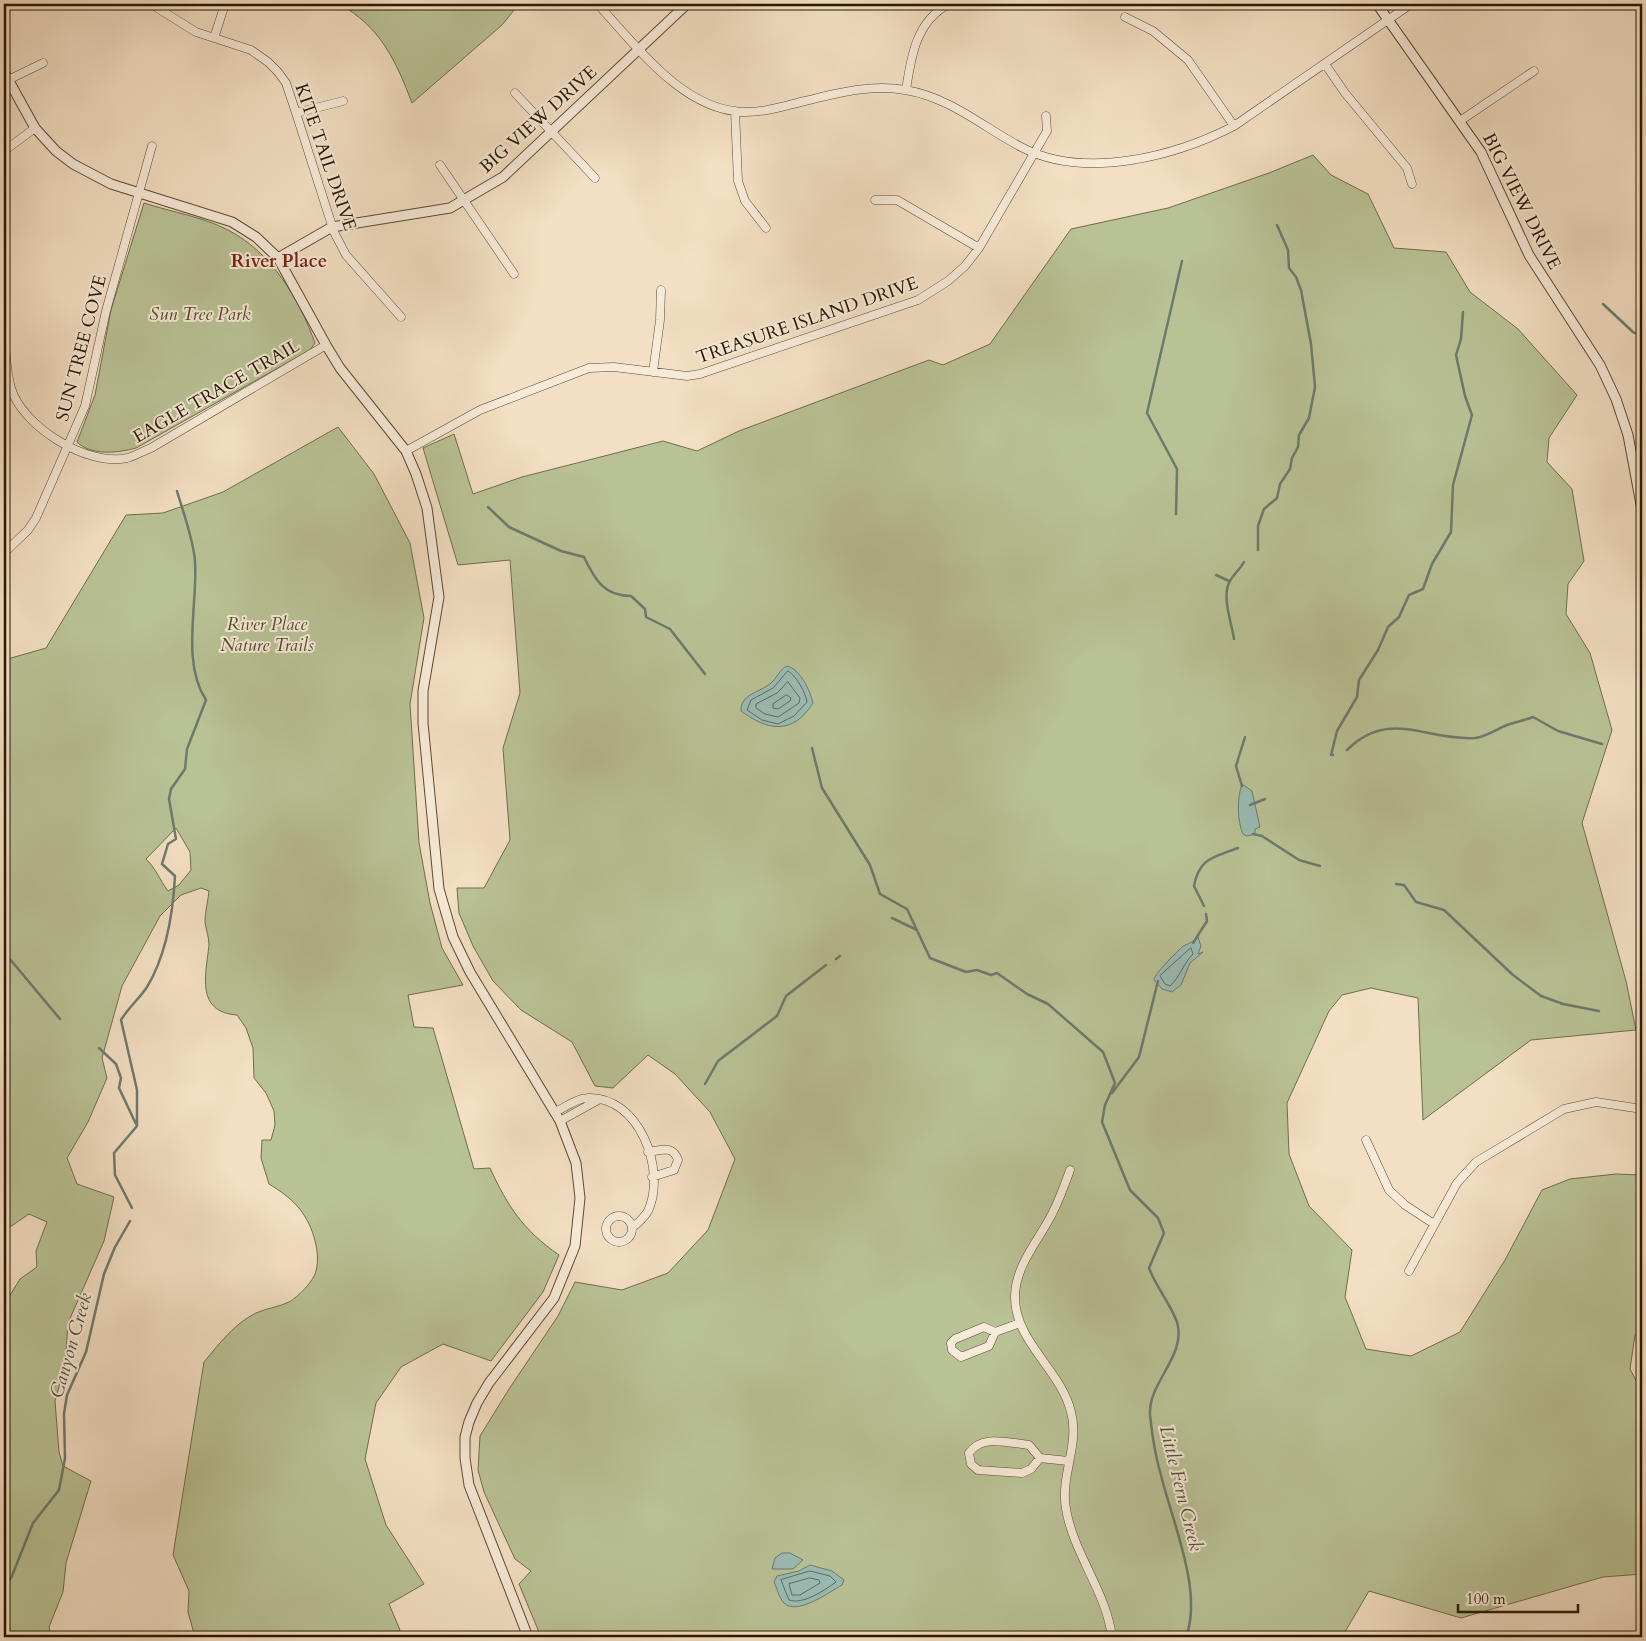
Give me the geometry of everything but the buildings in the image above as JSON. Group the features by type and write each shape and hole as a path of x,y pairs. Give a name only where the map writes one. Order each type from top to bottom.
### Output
{"street":[{"name":"KITE TAIL DRIVE","path":"151,4 184,26 251,50 268,62 286,83 332,227 346,255 401,317"},
{"path":"214,38 225,4"},
{"name":"BIG VIEW DRIVE","path":"278,258 332,227 450,208 465,202 504,177 687,4"},
{"path":"906,90 912,50 932,16 949,4"},
{"name":"BIG VIEW DRIVE","path":"1377,4 1460,120 1492,171 1529,255 1600,365 1616,399 1628,435 1642,510"},
{"path":"602,9 675,84 710,104 735,111 774,109 846,90 879,88 906,90 951,106 1034,153 1065,162 1097,163 1137,159 1178,150 1206,141 1234,126 1411,4"},
{"path":"1125,17 1153,31 1188,60 1234,126"},
{"path":"43,63 6,76 35,128 56,151 73,164 111,184 232,222 256,237 278,258 340,368 406,451 427,508 439,596 423,691 423,715 434,853 439,889 453,937 470,972 560,1122 576,1163 580,1198 575,1246 554,1298 476,1403 465,1437 464,1458 469,1485 524,1636"},
{"path":"1325,64 1345,93 1407,168 1412,184"},
{"path":"1460,120 1534,71"},
{"path":"516,93 551,133 595,178"},
{"path":"296,114 343,101"},
{"path":"735,111 738,181 745,201 766,228"},
{"name":"TREASURE ISLAND DRIVE","path":"406,451 480,410 579,371 614,367 687,376 700,374 918,300 948,281 965,266 979,248 1047,131 1046,116"},
{"path":"4,151 35,128"},
{"name":"SUN TREE COVE","path":"4,553 28,530 36,518 85,406 106,311 152,146"},
{"path":"440,165 514,274"},
{"path":"875,200 897,200 979,248"},
{"name":"EAGLE TRACE TRAIL","path":"4,285 10,386 16,400 34,424 68,446 97,456 126,458 151,448 326,345"},
{"path":"653,372 660,320 661,290"},
{"path":"555,1112 586,1098 598,1100 619,1106 640,1127 648,1152 652,1177 651,1201 648,1212 632,1228"},
{"path":"560,1122 598,1100"},
{"path":"1409,1271 1457,1183 1476,1162 1564,1109 1596,1102 1642,1109"},
{"path":"1366,1140 1389,1190 1405,1205 1434,1224"},
{"path":"648,1152 672,1150 678,1160 674,1170 652,1177"},
{"path":"1070,1170 1054,1211 1022,1267 1015,1298 1020,1323 1068,1400 1074,1425 1064,1490 1066,1511 1073,1534 1102,1598 1112,1637"},
{"path":"995,1332 989,1346 961,1357 952,1350 951,1344 955,1339 984,1327 995,1332 1020,1323"},
{"path":"1040,1458 1031,1469 1022,1473 978,1470 971,1464 969,1453 975,1445 983,1441 1007,1442 1028,1445 1040,1458 1068,1461"}],"green space":[{"path":"339,4 519,4 502,25 412,103 400,73 385,46 365,23"},
{"path":"1313,155 1331,175 1368,194 1394,248 1446,252 1470,292 1518,329 1577,395 1549,438 1547,462 1572,489 1584,561 1568,584 1566,614 1590,653 1612,730 1582,823 1626,981 1636,1030 1531,1040 1423,1120 1418,998 1371,988 1342,995 1329,1011 1287,1103 1289,1154 1309,1206 1352,1250 1345,1297 1366,1349 1411,1356 1460,1332 1505,1260 1542,1190 1570,1179 1616,1174 1642,1175 1642,1329 1635,1335 1630,1369 1642,1392 1642,1574 1603,1577 1461,1618 1369,1591 1342,1637 541,1637 519,1584 531,1571 515,1559 484,1492 478,1470 480,1436 558,1316 575,1282 622,1290 668,1273 708,1230 735,1159 710,1112 675,1074 648,1055 613,1088 595,1086 572,1042 521,1010 493,981 473,946 459,913 457,888 484,888 510,840 503,748 520,693 510,560 458,565 423,448 454,434 473,494 522,477 663,441 697,451 739,431 929,360 943,365 990,344 1071,229 1168,208 1269,173"},
{"name":"Sun Tree Park","path":"144,203 218,225 243,239 282,278 301,309 315,343 310,350 136,448 113,452 90,450 77,442 95,395 111,310"},
{"name":"River Place Nature Trails","path":"338,427 374,474 410,543 424,618 410,704 419,843 430,903 442,948 463,985 408,995 414,1027 433,1028 474,1169 490,1168 503,1195 518,1217 546,1246 559,1255 543,1292 491,1361 443,1344 401,1367 376,1403 365,1459 386,1525 424,1584 389,1604 400,1630 394,1637 201,1637 193,1630 188,1612 189,1591 173,1555 204,1362 228,1335 248,1317 289,1302 301,1293 315,1275 317,1249 311,1228 302,1212 291,1200 269,1184 261,1158 262,1140 271,1140 275,1125 274,1111 266,1093 254,1078 253,1048 246,1028 237,1015 214,1007 206,990 205,979 209,942 205,914 209,891 201,888 181,895 160,916 122,986 102,1058 107,1078 88,1122 67,1158 77,1184 114,1197 104,1241 68,1323 65,1366 55,1401 59,1452 63,1466 91,1481 66,1563 63,1592 49,1627 51,1637 4,1637 4,1305 20,1279 37,1267 36,1251 47,1222 29,1214 7,1229 4,1226 4,660 46,648 126,515 163,513 223,492","holes":["176,828 190,852 191,870 179,885 168,891 146,859"]}],"water":[{"path":"787,666 796,671 804,681 813,703 797,721 789,725 770,726 751,718 741,711 747,697 771,683"},
{"path":"1242,784 1252,791 1260,827 1255,829 1255,834 1247,836 1243,834 1241,829 1238,809"},
{"path":"1198,937 1201,946 1198,954 1203,952 1190,963 1181,985 1172,992 1162,989 1154,980 1155,977 1182,947"},
{"path":"782,1553 790,1553 803,1560 793,1569 772,1569 775,1558"},
{"path":"810,1565 832,1571 844,1580 842,1585 805,1605 797,1607 784,1603 779,1596 774,1582 777,1576 799,1571"}],"waterway":[{"path":"1258,550 1258,526 1264,509 1277,498 1280,484 1290,469 1292,458 1298,447 1299,435 1309,418 1315,387 1311,344 1301,290 1296,277 1289,268 1288,250 1277,225"},
{"path":"1176,514 1177,469 1147,413 1182,261"},
{"path":"1603,304 1633,332 1642,337"},
{"path":"1333,755 1331,755 1337,731 1357,697 1359,680 1378,650 1388,627 1399,617 1409,595 1423,589 1432,564 1451,532 1453,485 1472,415 1465,396 1456,355 1461,339 1463,312"},
{"name":"Canyon Creek","path":"132,1208 115,1175 114,1153 137,1126 137,1090 121,1020 147,987 160,961 168,933 173,905 175,876 162,864 168,844 176,839 169,799 171,789 185,769 187,749 206,700 198,685 192,651 194,554 177,491"},
{"name":"Little Fern Creek","path":"488,507 509,527 561,551 584,557 592,573 607,590 631,596 645,609 646,617 670,629 705,674"},
{"path":"1234,639 1227,594 1230,581 1244,562"},
{"path":"1216,575 1229,581"},
{"path":"1347,750 1363,738 1378,731 1408,729 1457,738 1475,738 1533,717 1558,731 1602,744"},
{"path":"1242,786 1236,766 1245,737"},
{"name":"Little Fern Creek","path":"812,748 822,788 870,865 880,894 907,909 930,958 966,972 977,970 991,975 997,973 1027,994 1048,1004 1103,1052 1115,1083 1105,1105 1102,1122 1130,1190 1158,1218 1164,1233 1149,1268 1171,1308 1177,1322 1179,1334 1172,1358 1155,1391 1150,1415 1158,1463 1189,1579 1191,1600 1190,1619 1186,1637"},
{"path":"1250,805 1265,799"},
{"path":"1253,834 1262,836 1299,860 1320,866"},
{"path":"1204,906 1194,886 1200,870 1209,860 1238,848"},
{"path":"1396,884 1404,885 1416,902 1444,910 1513,975 1541,996 1563,1004 1599,1011"},
{"path":"1193,943 1207,921 1206,914"},
{"path":"892,918 917,930"},
{"path":"4,952 60,1019"},
{"path":"836,959 840,956"},
{"path":"705,1084 718,1061 777,1016 786,996 826,965"},
{"path":"1112,1093 1139,1057 1158,981"},
{"path":"99,1048 116,1064 121,1078 119,1088 136,1124"},
{"name":"Canyon Creek","path":"4,1588 12,1576 33,1523 59,1490 65,1458 64,1414 67,1395 86,1352 104,1274 115,1247 130,1221"}],"district":[{"name":"River Place","path":"279,260"}]}
